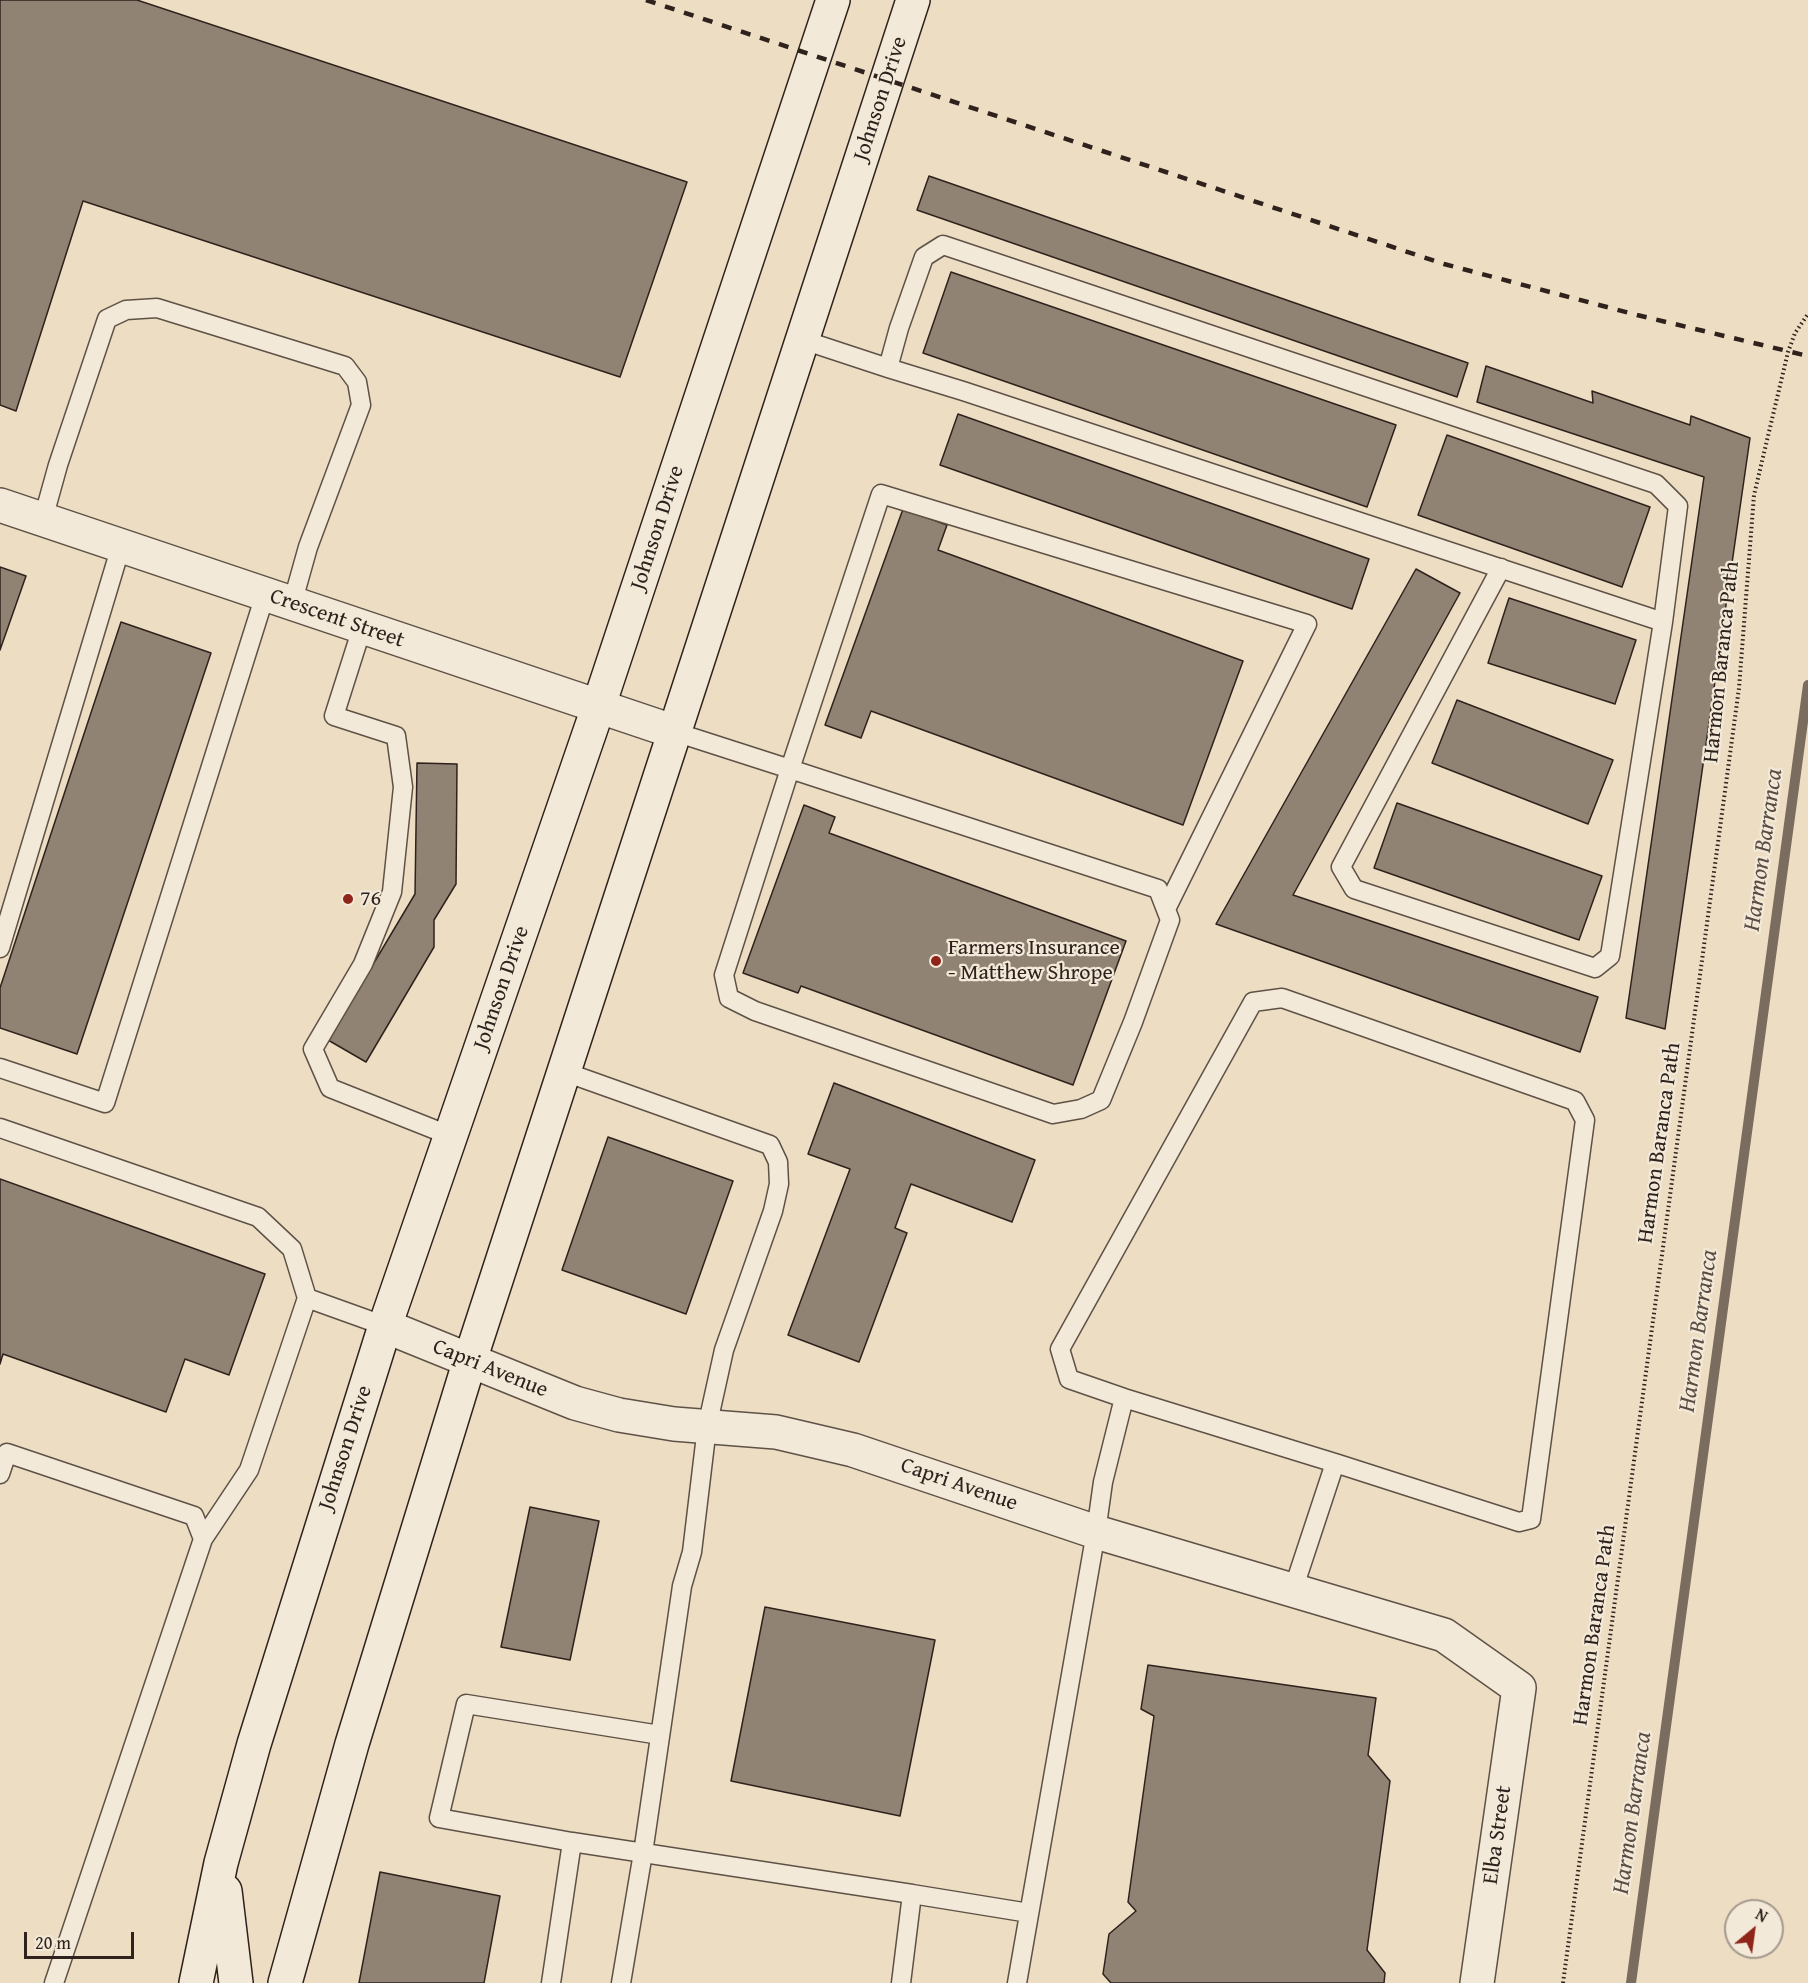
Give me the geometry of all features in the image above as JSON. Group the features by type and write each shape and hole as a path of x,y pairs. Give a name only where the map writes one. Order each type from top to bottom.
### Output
{"main road":[{"name":"Johnson Drive","path":"196,1983 221,1863 254,1744 385,1326 598,708 833,0"},
{"name":"Johnson Drive","path":"285,1983 356,1732 470,1360 913,0"},
{"name":"Crescent Street","path":"0,505 675,732"},
{"name":"Capri Avenue","path":"385,1326 586,1406 619,1415 674,1424 776,1432 853,1450 1096,1532 1444,1635 1519,1688"},
{"name":"Elba Street","path":"1477,1983 1519,1688"},
{"path":"221,1863 236,1983"}],"lane":[{"path":"888,368 899,328 924,257 943,245 1656,484 1678,506 1663,622 1610,956 1595,968 1354,889 1341,867 1501,568"},
{"path":"0,1068 105,1103 279,599 308,547 361,405 357,382 345,366 157,308 126,310 107,319 58,465 43,519"},
{"path":"803,340 1663,622"},
{"path":"675,732 790,769 1158,889 1170,920 1101,1100 1081,1109 1053,1114 755,1011 729,998 724,975 790,769 881,494 1307,624 1166,909"},
{"path":"0,948 121,546"},
{"path":"362,628 334,716 396,736 403,787 392,892 363,963 313,1049 330,1088 451,1136"},
{"path":"1282,998 1575,1101 1585,1120 1531,1519 1519,1522 1335,1463 1124,1398 1069,1378 1060,1349 1253,1002 1282,998"},
{"path":"564,1072 770,1145 778,1162 778,1184 773,1211 724,1350 707,1427 692,1552 682,1586 643,1853 621,1983"},
{"path":"0,1128 258,1217 292,1249 307,1298 249,1470 203,1539 54,1983"},
{"path":"307,1298 385,1326"},
{"path":"1017,1983 1103,1482 1124,1398"},
{"path":"0,1474 7,1453 194,1516 203,1539"},
{"path":"1293,1590 1335,1463"},
{"path":"660,1735 466,1704 439,1818 572,1842 1029,1913"},
{"path":"551,1983 572,1842"},
{"path":"901,1983 912,1894"}],"path":[{"name":"Harmon Baranca Path","path":"1563,1983 1737,700 1754,495 1788,352 1795,333 1808,314"}],"building":[{"path":"0,0 137,0 687,182 620,377 83,201 16,411 0,405"},
{"path":"929,176 1468,363 1457,397 917,210"},
{"path":"951,272 1396,425 1367,507 923,353"},
{"path":"1486,366 1593,403 1592,391 1690,425 1691,416 1750,438 1665,1029 1626,1018 1704,477 1477,402"},
{"path":"958,414 1369,559 1352,609 940,465"},
{"path":"1447,435 1650,507 1622,587 1418,515"},
{"path":"903,509 947,525 938,550 1243,661 1183,825 871,711 861,738 825,725"},
{"path":"0,567 26,576 0,650"},
{"path":"1416,569 1460,593 1293,895 1598,997 1580,1052 1216,924"},
{"path":"1509,598 1636,640 1615,704 1488,663"},
{"path":"121,622 211,653 77,1054 0,1028 0,988"},
{"path":"1457,700 1613,760 1588,824 1432,763"},
{"path":"417,763 457,764 456,884 434,920 434,947 366,1062 328,1040 415,894"},
{"path":"1397,803 1602,876 1579,940 1374,868"},
{"path":"804,805 835,817 829,833 1126,941 1073,1085 801,986 798,993 743,973"},
{"path":"834,1083 1035,1160 1012,1222 911,1184 895,1228 907,1233 859,1362 788,1335 850,1169 808,1154"},
{"path":"608,1137 733,1181 686,1314 562,1270"},
{"path":"0,1179 265,1274 229,1375 185,1359 166,1412 3,1354 0,1364"},
{"path":"530,1507 599,1521 570,1660 501,1647"},
{"path":"765,1607 935,1640 900,1816 731,1781"},
{"path":"1148,1665 1376,1698 1368,1755 1390,1781 1367,1950 1385,1973 1384,1983 1111,1983 1103,1974 1109,1934 1136,1911 1128,1902 1154,1716 1141,1709"},
{"path":"380,1872 500,1896 484,1983 359,1983"}],"waterway":[{"name":"Harmon Barranca","path":"1631,1983 1808,685"}],"railway":[{"path":"646,0 1444,264 1637,315 1808,356"}],"place":[{"name":"76","path":"348,899"},
{"name":"Farmers Insurance - Matthew Shrope","path":"936,961"}]}
